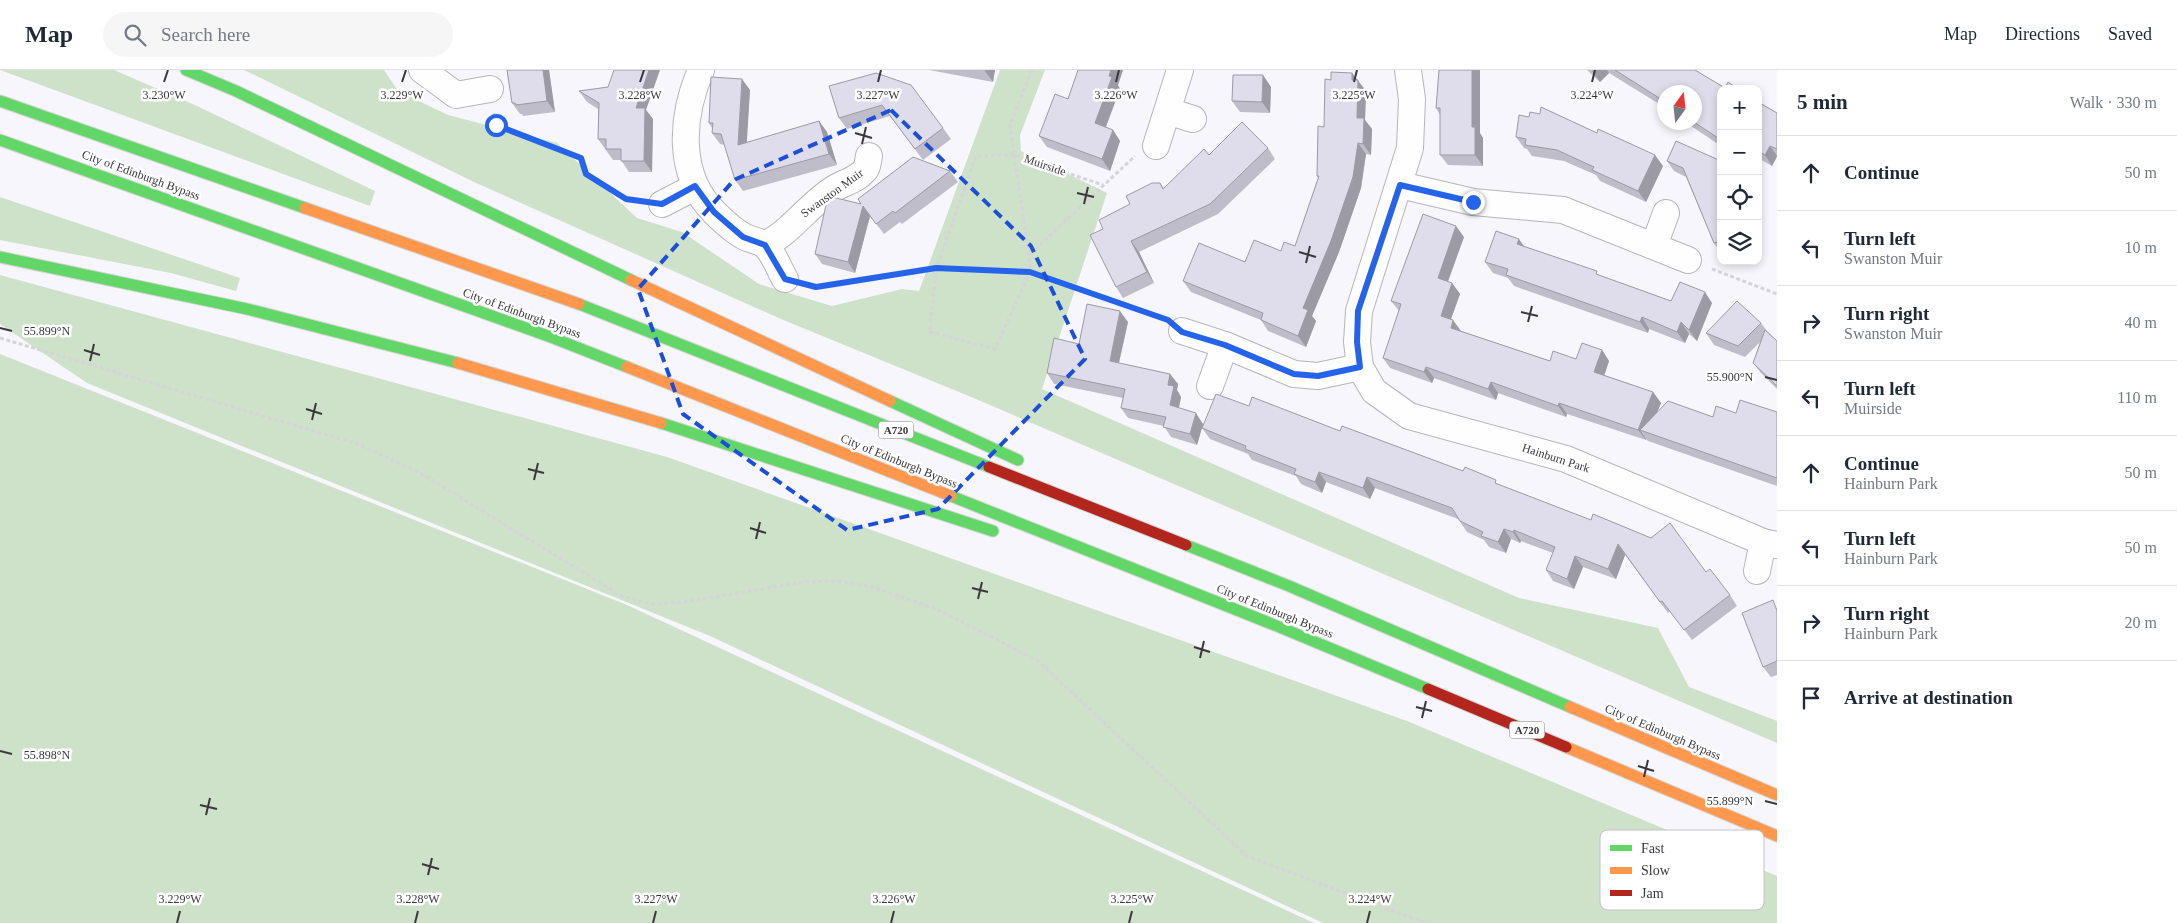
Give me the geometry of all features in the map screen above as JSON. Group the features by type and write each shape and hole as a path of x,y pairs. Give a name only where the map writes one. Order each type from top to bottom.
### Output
{"highway":[{"path":"186,70 236,91 695,310 1028,465"},
{"name":"City of Edinburgh Bypass","path":"0,101 586,307 1289,586 1777,795"},
{"name":"City of Edinburgh Bypass","path":"0,140 548,336 1277,626 1763,830"},
{"path":"0,257 113,279 394,346 646,418 1006,536"},
{"path":"1100,498 1289,586"},
{"path":"1081,561 1277,626"},
{"name":"City of Edinburgh Bypass","path":"1764,831 1777,836"}],"street":[{"path":"422,70 456,95 490,89"},
{"path":"701,70 692,90 687,114 685,140 687,162 695,186 714,212 743,237 765,245 785,279"},
{"path":"1156,146 1180,70"},
{"name":"Hainburn Park","path":"1408,70 1412,99 1410,148 1400,185 1358,311 1357,342 1360,367 1374,391 1409,416 1566,459 1770,543 1757,570"},
{"path":"1167,111 1193,119"},
{"name":"Swanston Muir","path":"765,245 782,236 803,213 835,188 856,178 866,169 869,156"},
{"path":"1400,185 1473,202 1563,210 1688,260"},
{"path":"662,204 695,186"},
{"path":"1654,246 1666,213"},
{"path":"1182,332 1225,345 1294,374 1318,376 1360,367"},
{"path":"1210,386 1225,345"}],"path":[{"name":"Muirside","path":"1032,70 1010,125 1014,155 1104,185"},
{"path":"490,89 496,125 581,158 586,174 626,199 662,204"},
{"path":"1030,254 1140,152 1156,146"},
{"path":"1014,155 1030,254 1030,272 996,349 930,332 936,268 976,156 1014,155"},
{"path":"1688,260 1777,294"},
{"path":"785,279 816,287 936,268 1030,272 1168,320 1182,332"},
{"path":"0,338 358,444 422,474 622,596 652,604 660,604 804,582 836,581 870,586 939,610 1038,661 1246,856 1425,923"}],"highlighted area":[{"path":"891,110 1031,246 1085,359 938,509 847,530 683,414 638,289 734,180"}],"green space":[{"path":"0,70 114,70 197,106 375,191 370,206"},
{"path":"244,70 384,70 398,91 448,115 557,143 637,218 682,232 759,284 832,306 902,289 919,291 1000,70 1045,70 1020,135 1021,151 1107,193 1042,389 1519,598 1658,628 1689,687 1777,721 1777,743 976,399 781,319 474,182"},
{"path":"0,197 240,278 236,291 171,273 0,240"},
{"path":"0,275 667,457 1407,721 1667,830 1600,830 1600,910 1764,910 1764,871 1777,876 1777,923 1323,923 710,636 87,383 0,324"},
{"path":"0,354 627,605 1314,923 0,923"}],"building":[{"path":"507,70 543,70 547,101 516,105 512,103"},
{"path":"614,70 649,70 636,108 645,108 644,161 621,161 621,149 606,149 606,139 598,139 599,103 579,91 608,87"},
{"path":"1078,70 1111,70 1109,76 1112,77 1095,123 1113,130 1102,159 1039,136 1055,94 1068,99"},
{"path":"1439,70 1472,70 1472,127 1475,127 1475,155 1440,155 1440,108 1436,108"},
{"path":"1615,70 1695,70 1720,85 1717,85 1717,137 1702,127 1702,85 1657,85 1657,97"},
{"path":"1331,72 1352,73 1352,80 1358,80 1357,118 1364,118 1363,144 1358,143 1353,177 1331,241 1303,308 1308,310 1298,336 1261,320 1263,313 1183,281 1199,243 1245,262 1254,240 1281,251 1284,242 1295,246 1319,176 1317,176 1318,126 1324,127 1325,79 1331,80"},
{"path":"876,73 911,85 943,128 915,149 882,105 839,118 829,86"},
{"path":"1233,75 1263,75 1262,102 1232,101"},
{"path":"711,77 742,79 738,145 819,121 829,154 735,180 721,134 712,133 713,123 709,123"},
{"path":"1762,104 1777,113 1777,149 1770,146 1765,155 1762,153"},
{"path":"1541,107 1597,133 1598,129 1655,155 1638,191 1592,170 1594,167 1557,150 1525,145 1526,139 1516,137 1519,115 1529,117 1530,112 1540,114"},
{"path":"1242,122 1268,148 1210,204 1131,241 1147,272 1116,287 1090,235 1103,229 1099,220 1130,204 1126,196 1152,183 1160,183 1163,189 1204,149 1209,155"},
{"path":"1676,141 1717,159 1717,242 1714,243 1683,168 1667,161"},
{"path":"913,157 950,171 895,213 893,211 876,224 863,206 848,262 815,254 828,196 861,204 858,199"},
{"path":"1423,214 1456,226 1438,278 1452,283 1441,316 1453,320 1451,328 1550,361 1553,351 1576,359 1582,343 1602,350 1594,372 1653,392 1638,430 1559,403 1558,406 1491,382 1488,389 1426,367 1424,372 1383,358 1401,304 1391,301"},
{"path":"1496,231 1519,239 1517,244 1597,271 1596,274 1671,301 1680,282 1705,292 1689,330 1681,322 1677,332 1642,317 1640,322 1506,275 1508,269 1485,262"},
{"path":"1737,301 1761,323 1738,346 1706,333"},
{"path":"1087,304 1120,311 1110,361 1170,374 1168,385 1174,386 1170,405 1196,413 1190,434 1163,427 1166,417 1121,408 1125,389 1047,373 1054,338 1079,344"},
{"path":"1765,330 1777,341 1777,386 1753,363"},
{"path":"1216,394 1249,406 1252,397 1340,431 1342,426 1463,471 1465,467 1496,480 1495,483 1591,520 1593,514 1651,538 1670,523 1706,572 1710,569 1730,595 1684,630 1662,601 1660,602 1618,544 1608,569 1575,556 1567,579 1546,570 1555,547 1514,530 1513,532 1504,529 1498,542 1481,536 1483,532 1460,521 1452,508 1367,477 1363,488 1319,472 1315,482 1294,474 1296,469 1245,449 1246,446 1202,428"},
{"path":"1740,400 1777,412 1777,478 1640,430 1668,401 1713,417 1716,406 1736,413"},
{"path":"1773,600 1777,611 1777,661 1763,667 1742,613"}],"traffic: fast":[{"path":"186,70 236,91 631,280"},
{"path":"0,101 305,208"},
{"path":"0,140 548,336 627,367"},
{"path":"0,257 247,309 458,363"},
{"path":"579,304 989,467"},
{"path":"890,401 1018,460"},
{"path":"661,423 993,531"},
{"path":"951,496 1277,626 1428,689"},
{"path":"1186,545 1289,586 1570,707"}],"traffic: slow":[{"path":"305,208 579,304"},
{"path":"631,280 890,401"},
{"path":"458,363 661,423"},
{"path":"627,367 951,496"},
{"path":"1570,707 1777,795"},
{"path":"1566,747 1763,830"},
{"path":"1764,831 1777,836"}],"traffic: jam":[{"path":"989,467 1186,545"},
{"path":"1428,689 1566,747"}],"route":[{"path":"496,125 581,158 586,174 626,199 662,204 695,186 714,212 743,237 765,245 785,279 816,287 936,268 1030,272 1168,320 1182,332 1225,345 1294,374 1318,376 1360,367 1357,342 1358,311 1400,185 1473,202"}]}
